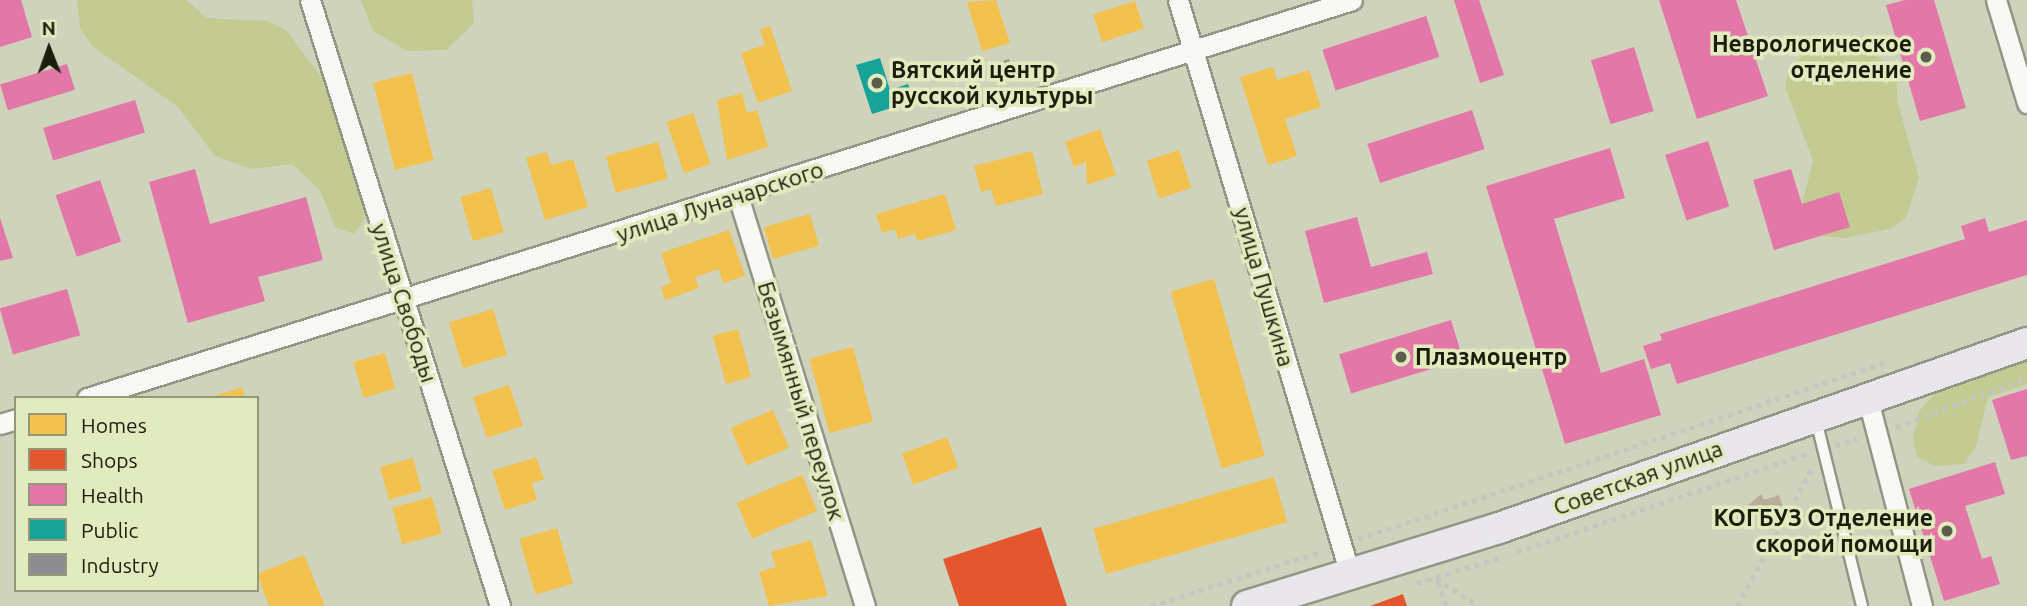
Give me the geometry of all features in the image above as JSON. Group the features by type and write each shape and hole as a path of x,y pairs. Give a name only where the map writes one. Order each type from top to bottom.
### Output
{"main road":[{"name":"Советская улица","path":"1247,606 1313,596 1350,574 1815,415 1868,400 2027,343"}],"street":[{"name":"улица Свободы","path":"310,0 500,606"},
{"name":"улица Пушкина","path":"1178,0 1350,574"},
{"name":"улица Луначарского","path":"94,396 403,302 1352,0"},
{"path":"1996,0 2027,103"},
{"name":"Безымянный переулок","path":"738,196 865,606"},
{"path":"1868,400 1922,606"}],"lane":[{"path":"1815,415 1862,606"}],"path":[{"path":"1150,606 1896,358"},
{"path":"1737,606 1822,449 1877,433 2027,378"},
{"path":"1446,606 1436,579 1479,606"}],"green space":[{"path":"77,0 186,0 207,18 268,21 286,30 322,78 362,198 365,218 354,234 335,227 320,190 292,164 252,169 215,156 178,107 92,46 80,29"},
{"path":"361,0 472,0 474,23 446,50 407,51 373,31"},
{"path":"1844,43 1864,47 1897,70 1897,100 1919,178 1906,218 1890,229 1844,238 1822,236 1805,224 1802,204 1813,161 1785,87 1789,67 1804,55"},
{"path":"2027,360 2027,384 1988,397 1976,447 1964,464 1935,466 1917,457 1913,437 1919,411 1938,390"}],"building: Homes":[{"path":"996,0 1010,43 982,51 967,2"},
{"path":"1135,1 1144,29 1102,42 1093,15"},
{"path":"770,26 792,91 758,103 741,53 765,45 760,29"},
{"path":"1273,67 1277,80 1309,70 1321,107 1285,119 1297,156 1268,165 1240,77"},
{"path":"412,73 434,160 395,170 373,83"},
{"path":"742,93 747,113 757,110 768,147 727,160 717,100"},
{"path":"693,113 711,164 684,173 667,122"},
{"path":"1100,129 1116,175 1087,185 1086,162 1074,167 1065,142"},
{"path":"658,142 668,179 616,193 606,156"},
{"path":"1179,150 1191,188 1159,199 1147,161"},
{"path":"1032,151 1043,194 996,206 991,189 981,192 974,166"},
{"path":"547,152 551,165 573,159 588,207 545,220 526,158"},
{"path":"491,188 504,232 473,241 460,197"},
{"path":"945,194 956,230 917,241 915,234 898,239 895,229 882,233 876,214"},
{"path":"810,214 819,246 773,259 764,227"},
{"path":"729,230 745,276 723,283 719,269 695,277 699,288 665,300 661,287 671,283 661,253"},
{"path":"1214,279 1265,456 1221,468 1171,291"},
{"path":"493,309 507,355 463,368 449,322"},
{"path":"738,329 751,377 726,384 713,336"},
{"path":"853,347 873,421 829,433 810,359"},
{"path":"385,353 395,389 363,398 353,362"},
{"path":"509,385 523,426 487,438 473,397"},
{"path":"242,387 244,396 215,396"},
{"path":"773,410 789,448 747,466 731,428"},
{"path":"947,437 958,468 913,484 902,453"},
{"path":"536,457 544,479 532,483 537,500 505,510 492,471"},
{"path":"413,458 422,491 389,500 380,467"},
{"path":"802,475 817,511 752,539 737,503"},
{"path":"1274,477 1287,522 1106,574 1093,529"},
{"path":"432,497 442,534 402,544 392,508"},
{"path":"557,528 573,584 535,595 520,539"},
{"path":"811,540 828,596 769,606 759,572 776,567 771,552"},
{"path":"304,555 325,606 269,606 259,573"}],"building: Shops":[{"path":"1041,527 1067,606 959,606 943,559"},
{"path":"1403,594 1407,606 1370,606"}],"building: Health":[{"path":"0,0 21,0 32,37 0,47"},
{"path":"1454,0 1479,0 1504,75 1480,83"},
{"path":"1659,0 1736,0 1768,96 1697,119"},
{"name":"Неврологическое отделение","path":"1905,0 1934,0 1966,108 1920,121 1886,5"},
{"path":"1426,16 1439,57 1336,91 1322,50"},
{"path":"1634,47 1654,111 1611,124 1591,60"},
{"path":"67,64 75,90 8,110 0,84"},
{"path":"135,100 145,133 53,161 43,128"},
{"path":"1472,110 1485,149 1380,183 1367,144"},
{"path":"1708,141 1729,207 1687,221 1665,155"},
{"path":"1610,148 1625,198 1554,219 1601,373 1644,359 1661,415 1565,444 1486,186"},
{"path":"195,169 210,224 306,197 323,260 258,277 265,301 188,323 149,182"},
{"path":"1791,169 1802,204 1839,192 1850,227 1774,250 1753,180"},
{"path":"100,180 121,241 77,257 56,195"},
{"path":"1357,217 1371,267 1427,252 1433,274 1324,303 1305,231"},
{"path":"0,218 13,258 0,261"},
{"path":"1985,218 1989,232 2027,220 2027,275 1677,384 1670,363 1651,369 1643,346 1662,340 1660,334 1965,239 1961,226"},
{"path":"67,289 80,335 13,354 0,308"},
{"name":"Плазмоцентр","path":"1451,320 1463,359 1351,393 1339,354"},
{"path":"2027,389 2027,456 2011,460 1992,400"},
{"name":"КОГБУЗ Отделение скорой помощи","path":"1995,462 2005,494 1965,506 1982,559 1991,556 2000,584 1944,601 1909,489"}],"building: Public":[{"path":"880,58 890,90 908,84 914,101 872,114 856,65"}],"building: Industry":[{"path":"1009,59 1013,71 991,78 987,66"}],"building: Other":[{"path":"1761,494 1764,500 1779,495 1783,507 1750,518 1746,507"}],"place":[{"name":"Неврологическое отделение","path":"1926,57"},
{"name":"Вятский центр русской культуры","path":"877,83"},
{"name":"Плазмоцентр","path":"1401,357"},
{"name":"КОГБУЗ Отделение скорой помощи","path":"1947,531"}]}
